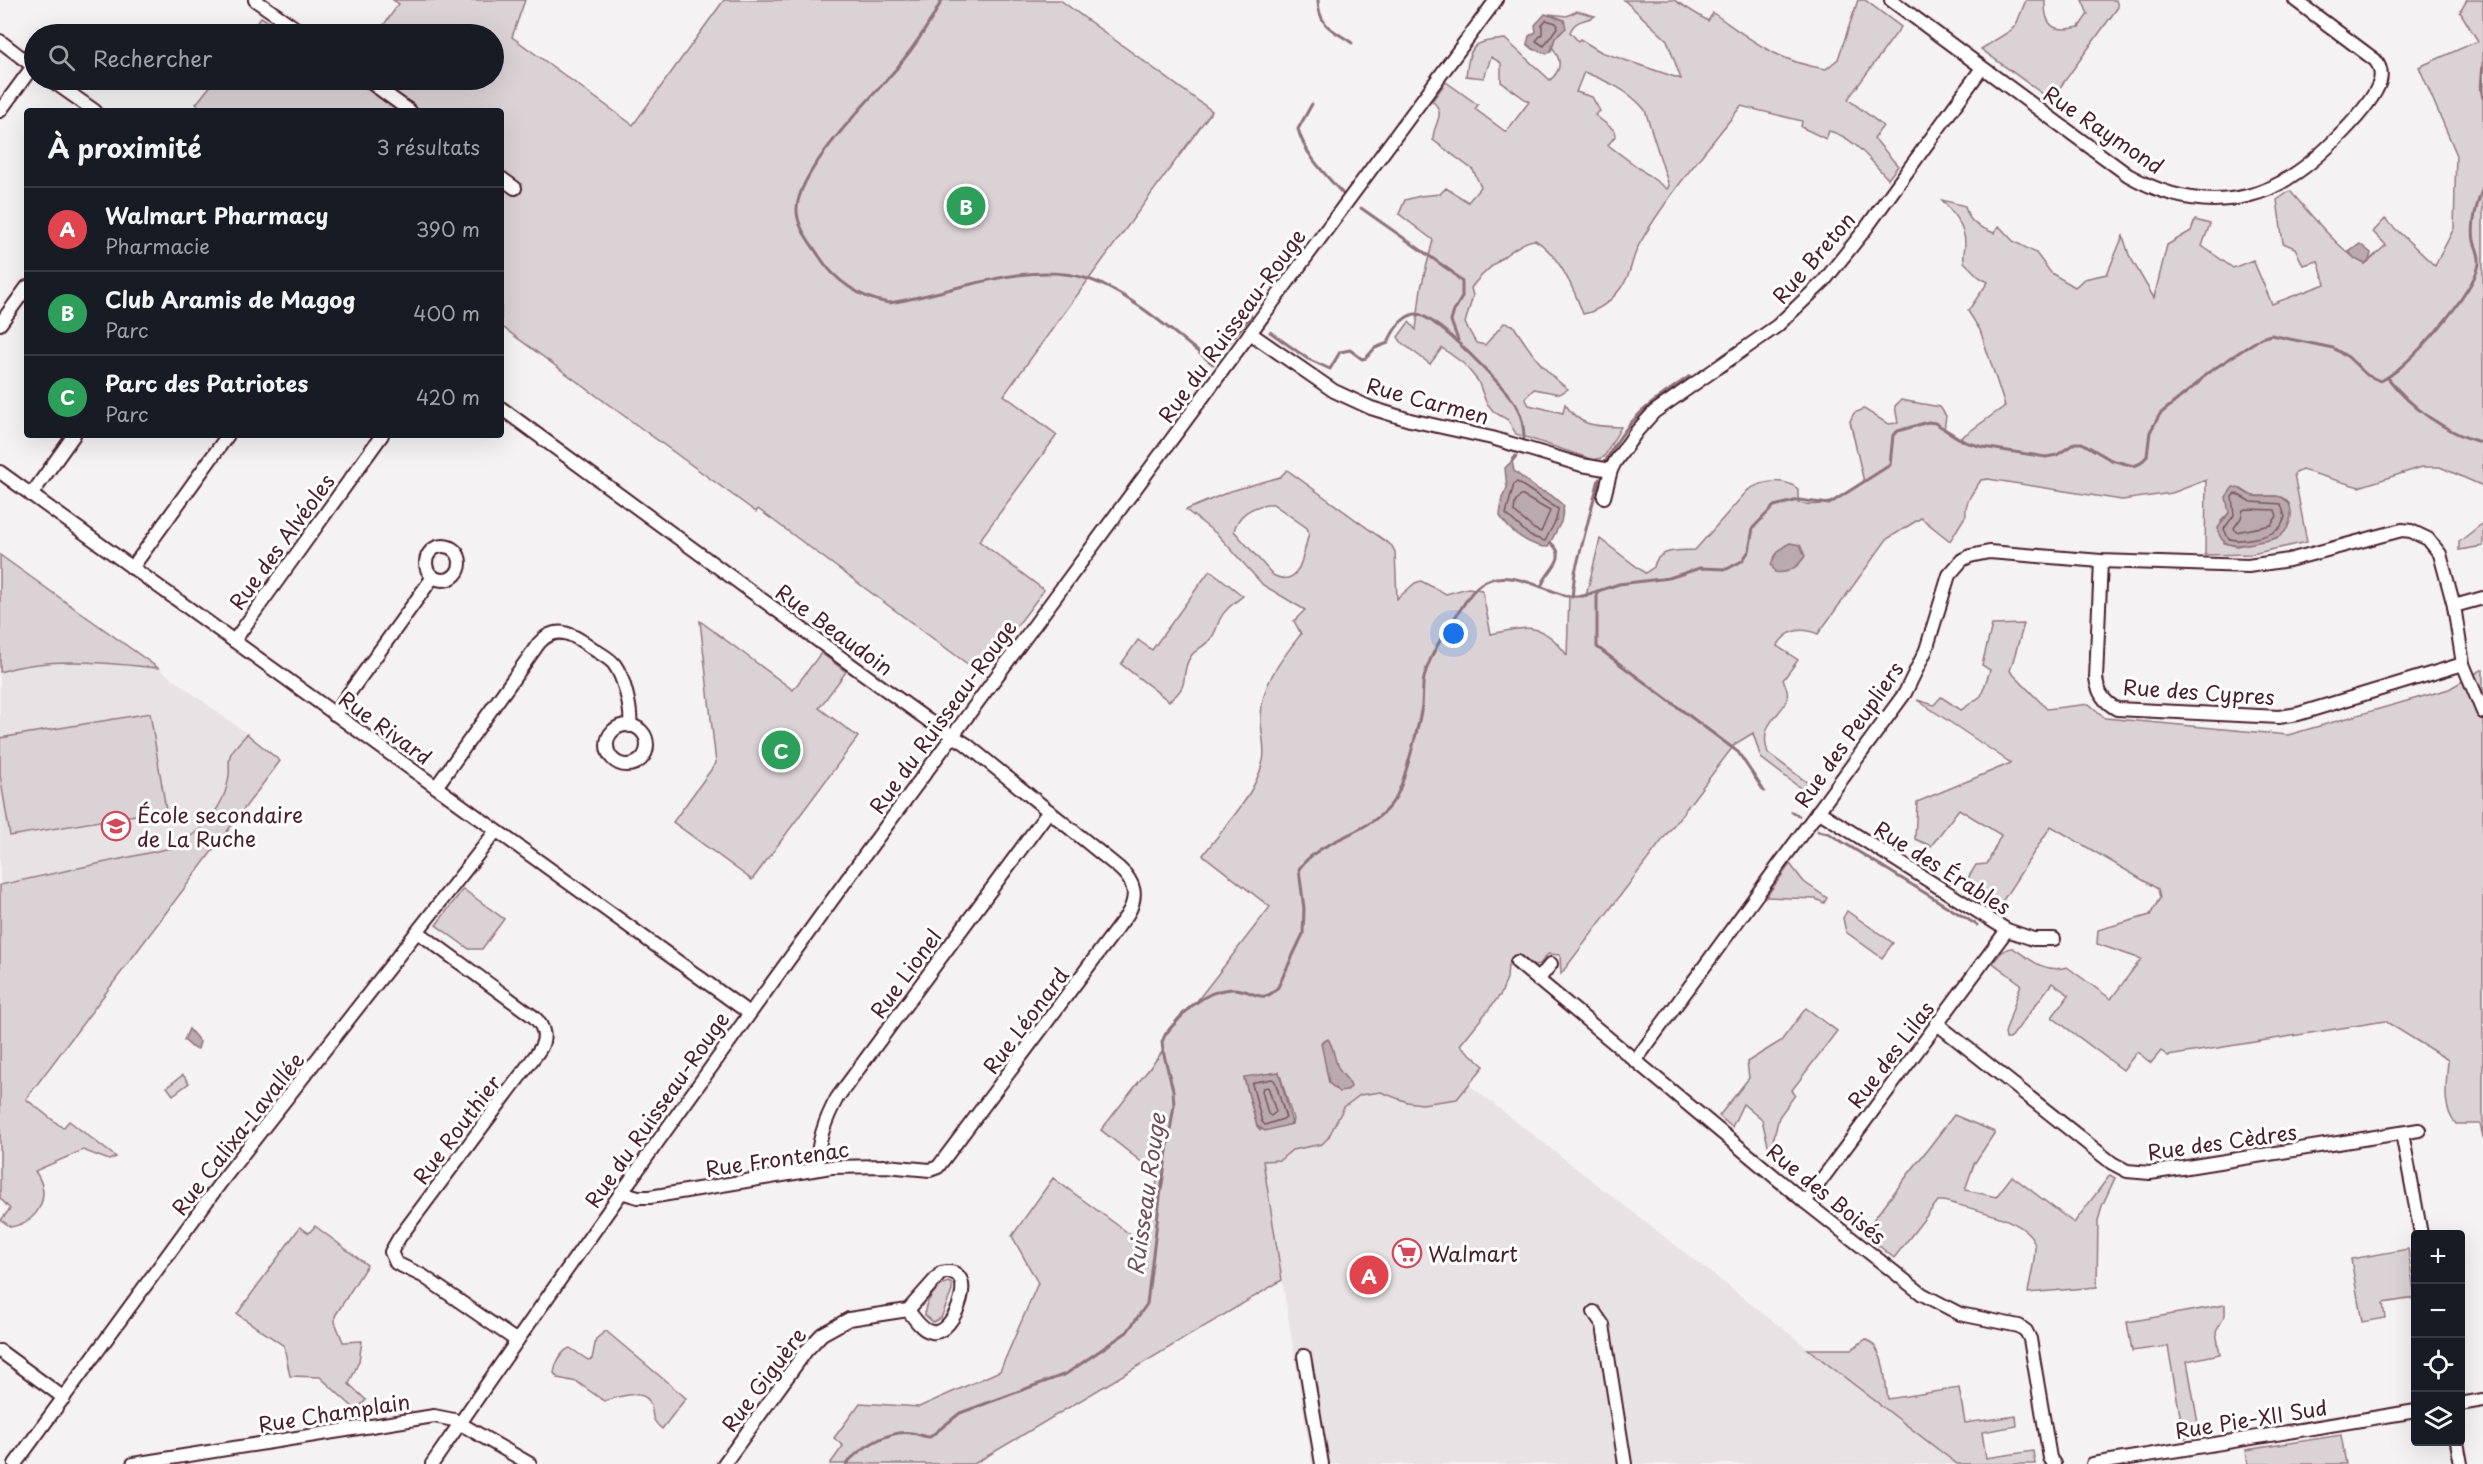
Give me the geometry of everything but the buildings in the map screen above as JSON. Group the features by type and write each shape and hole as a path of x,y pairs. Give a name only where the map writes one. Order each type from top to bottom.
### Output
{"street":[{"path":"255,0 290,24"},
{"name":"Rue du Ruisseau-Rouge","path":"432,1464 749,1013 1496,0"},
{"name":"Rue Raymond","path":"1891,0 2136,179 2176,196 2212,200 2264,191 2280,184 2309,164 2362,110 2379,84 2381,74 2379,65 2370,55 2295,0"},
{"path":"0,41 24,59"},
{"name":"Rue Breton","path":"1604,497 1611,470 1637,431 1654,412 1777,326 1824,281 1864,231 1982,68"},
{"path":"0,111 24,80"},
{"path":"65,90 91,108"},
{"path":"381,90 406,108"},
{"path":"504,180 515,188"},
{"path":"0,324 24,291"},
{"name":"Rue Carmen","path":"1250,333 1334,391 1371,408 1410,420 1492,438 1590,468 1611,470"},
{"name":"Rue Beaudoin","path":"504,410 839,656 952,735 1125,873 1135,892"},
{"path":"31,495 72,438"},
{"path":"132,568 226,438"},
{"name":"Rue des Alvéoles","path":"234,641 380,438"},
{"name":"Rue Rivard","path":"0,472 749,1013"},
{"name":"Rue des Peupliers","path":"1635,1060 1911,683 1926,650 1949,575 1962,560 1989,552 2101,561 2248,566 2289,560 2392,531 2411,531 2428,539 2440,554 2454,606"},
{"name":"Rue des Cypres","path":"2101,561 2096,678 2099,693 2104,700 2117,709 2279,717 2298,714 2463,664"},
{"path":"334,714 433,577"},
{"path":"2483,598 2454,606 2463,664 2483,711"},
{"path":"436,787 539,643 555,632 566,632 575,636 614,664 630,706 630,726"},
{"name":"Rue Lionel","path":"818,1169 818,1157 825,1126 837,1098 1048,811"},
{"name":"Rue des Érables","path":"1818,811 2007,930 2033,939 2054,939"},
{"name":"Rue Calixa-Lavallée","path":"15,1464 222,1182 495,831"},
{"name":"Rue Léonard","path":"938,1167 1126,915 1133,903 1135,892"},
{"name":"Rue des Lilas","path":"1805,1202 2007,930"},
{"name":"Rue Routhier","path":"418,932 534,1017 543,1027 544,1040 538,1052 399,1238 392,1248 392,1256 396,1263 423,1276 517,1341"},
{"name":"Rue des Boisés","path":"1517,962 1805,1202 1934,1301 1960,1314 2019,1326 2026,1331 2030,1339 2049,1458 2054,1464"},
{"path":"1538,980 1551,964"},
{"name":"Rue des Cèdres","path":"1936,1023 2112,1163 2134,1173 2150,1173 2419,1130"},
{"path":"2402,1133 2420,1230"},
{"name":"Rue Frontenac","path":"621,1192 638,1197 650,1197 818,1169 858,1165 930,1170 938,1167"},
{"path":"948,1271 960,1278 963,1286 961,1297 953,1317 943,1330 937,1332 926,1330 908,1310 939,1274 948,1271"},
{"name":"Rue Giguère","path":"724,1464 806,1351 822,1334 849,1319 908,1310"},
{"path":"1594,1312 1603,1325 1625,1464"},
{"path":"0,1351 64,1398"},
{"path":"1304,1356 1322,1464"},
{"path":"2465,1403 2483,1400"},
{"name":"Rue Pie-XII Sud","path":"2093,1464 2411,1412"},
{"name":"Rue Champlain","path":"133,1464 425,1417 448,1418 460,1423 530,1464"},
{"path":"2458,1446 2461,1464"}],"shaded area":[{"path":"393,0 525,0 512,37 633,125 724,0 1060,0 1212,111 1004,395 1057,435 979,541 1044,590 981,674 758,509 756,512 504,328 504,108 202,108 196,104 207,90 504,90 504,24 384,24 399,4"},
{"path":"1624,0 1674,0 1708,21 1713,13 1753,41 1779,55 1809,66 1826,69 1838,59 1858,0 1865,0 1901,27 1848,99 1883,126 1874,138 1898,166 1888,179 1862,150 1838,134 1829,131 1826,139 1801,127 1802,121 1741,106 1663,207 1637,249 1624,284 1604,305 1583,314 1570,283 1558,263 1544,246 1535,240 1510,252 1483,275 1471,288 1473,296 1465,323 1476,343 1485,345 1504,323 1513,325 1538,360 1568,389 1560,394 1534,389 1525,398 1529,405 1563,413 1565,404 1576,417 1589,424 1621,427 1604,457 1594,460 1516,434 1508,420 1494,412 1486,402 1478,381 1464,364 1442,348 1430,364 1402,343 1398,337 1409,322 1416,330 1421,288 1433,240 1399,214 1405,200 1440,194 1446,188 1468,202 1481,187 1473,170 1433,140 1439,110 1432,101 1446,82 1478,105 1475,109 1506,132 1529,102 1501,82 1501,63 1491,57 1484,78 1466,76 1469,57 1475,47 1486,42 1505,39 1550,80 1559,69 1558,56 1552,47 1555,38 1561,33 1564,20 1549,14 1567,16 1577,11 1595,16 1578,22 1572,28 1570,32 1578,41 1580,39 1601,52 1681,79 1667,40","holes":["1584,72 1624,92 1645,110 1669,186 1667,189 1608,145 1616,135 1615,131 1595,115 1600,111 1592,97 1576,92"]},
{"path":"2026,0 2045,0 2046,16 2049,22 2052,26 2063,29 2079,27 2088,14 2082,0 2116,0 2118,7 2051,100 1981,49 2016,25"},
{"path":"2467,0 2483,0 2483,486 2440,467 2422,467 2359,487 2302,470 2294,474 2307,542 2252,554 2205,555 2206,480 2172,493 2122,500 1988,479 1981,480 1968,501 1966,515 1950,541 1921,518 1887,539 1818,634 1805,630 1794,631 1785,636 1777,646 1798,660 1783,680 1787,700 1767,729 1765,739 1768,753 1813,787 1808,794 1761,758 1753,733 1735,744 1561,974 1560,955 1548,954 1539,965 1534,966 1518,954 1508,965 1507,978 1501,994 1460,1045 1484,1066 1457,1099 1422,1104 1407,1102 1381,1092 1360,1095 1344,1107 1328,1138 1322,1144 1292,1150 1280,1160 1263,1161 1282,1280 974,1464 830,1464 843,1446 834,1438 860,1403 919,1407 1000,1371 1038,1283 1012,1236 1053,1178 1146,1246 1158,1175 1101,1130 1163,1051 1162,1042 1165,1035 1197,1001 1270,907 1203,855 1238,811 1259,774 1264,756 1261,720 1264,695 1273,674 1301,634 1294,621 1305,610 1263,585 1218,535 1186,510 1231,491 1280,477 1287,470 1392,546 1395,552 1397,599 1415,583 1421,581 1446,594 1468,588 1482,590 1491,634 1525,628 1540,631 1555,641 1567,656 1569,597 1586,596 1600,539 1645,573 1654,567 1656,561 1664,554 1695,550 1748,490 1754,487 1773,482 1786,483 1798,489 1798,503 1818,504 1833,501 1864,482 1850,421 1854,413 1864,409 1888,424 1898,423 1895,406 1901,400 1940,407 1946,416 1944,430 1959,439 2005,406 1980,330 1968,311 1988,282 1979,277 1964,262 1963,231 1942,200 1965,206 1972,221 1983,228 1994,233 1999,226 2013,241 2036,253 2051,273 2075,287 2084,279 2107,274 2123,236 2129,255 2154,298 2167,245 2191,231 2195,220 2210,224 2202,246 2233,268 2253,260 2272,304 2325,284 2318,261 2303,265 2295,248 2283,243 2277,200 2290,191 2336,242 2365,264 2386,245 2373,232 2385,219 2435,266 2454,228 2456,153 2419,67 2478,41 2460,12","holes":["2241,489 2252,496 2277,496 2279,537 2237,546 2224,543 2221,521 2229,513","1273,504 1307,528 1309,533 1302,559 1295,574 1290,578 1273,575 1234,531 1242,516 1250,510","1279,1072 1293,1119 1292,1124 1260,1130 1244,1078"]},
{"path":"261,17 272,24 256,24"},
{"path":"2483,523 2483,546 2459,550 2459,542"},
{"name":"École secondaire de La Ruche","path":"0,555 158,668 280,761 0,1134"},
{"path":"0,555 158,668 58,662 0,672"},
{"path":"1210,570 1243,596 1224,612 1210,640 1191,656 1185,669 1181,689 1169,701 1121,664 1138,640 1152,650"},
{"path":"700,621 793,690 821,653 846,672 819,708 858,737 752,880 673,822 716,763"},
{"path":"2024,624 2010,671 2047,709 2089,704 2105,718 2288,735 2449,689 2483,669 2483,1138 2480,1124 2456,1124 2451,1117 2446,1094 2448,1060 2385,1021 2168,1056 2161,1051 2151,1063 2137,1052 2123,1070 2052,1017 2069,995 2052,983 2010,1039 2006,1039 2005,1033 2021,984 1993,963 2002,952 2013,948 2045,967 2059,969 2067,967 2111,999 2141,959 2097,944 2098,930 2150,915 2160,898 2158,889 2051,826 1998,908 1963,886 1976,865 1987,864 2001,835 1959,809 1931,846 1915,839 1917,802 2011,763 1917,700 1934,705 1941,697 1961,710 1981,696 1990,670 1982,665 1992,625"},
{"path":"150,713 166,810 10,836 0,775 0,738"},
{"path":"247,734 280,761 26,1099 63,1128 69,1121 116,1157 109,1160 83,1150 35,1171 42,1189 43,1198 40,1206 29,1219 11,1227 1,1220 10,1209 0,1198 0,885 171,848 182,842 210,819 217,809 227,787 230,756"},
{"path":"1790,864 1804,882 1827,898 1824,903 1816,899 1766,897"},
{"path":"463,889 504,919 482,949 469,949 436,925"},
{"path":"1847,911 1893,943 1882,958 1846,932 1843,918"},
{"path":"1806,1008 1837,1031 1792,1090 1795,1095 1779,1117 1770,1153 1762,1120 1743,1104 1732,1127 1719,1116 1749,1078 1747,1062 1781,1041"},
{"path":"183,1075 189,1083 173,1095 167,1087"},
{"path":"1469,1085 1957,1464 1312,1464 1263,1161 1280,1160 1292,1150 1322,1144 1328,1138 1344,1107 1360,1095 1374,1092 1388,1094 1400,1100 1457,1099"},
{"path":"1954,1115 1995,1132 1974,1164 1965,1190 1996,1197 2012,1176 2074,1223 2110,1175 2115,1178 2098,1221 2097,1287 2028,1293 2035,1253 2032,1237 2023,1229 1997,1216 1944,1201 1938,1201 1894,1258 1863,1233"},
{"path":"315,1226 367,1265 335,1316 343,1342 362,1341 359,1361 349,1384 366,1400 356,1410 320,1377 290,1376 284,1346 237,1314 300,1227 309,1233"},
{"path":"2408,1249 2411,1299 2383,1303 2385,1318 2362,1322 2351,1259"},
{"path":"948,1282 952,1284 952,1291 941,1318 933,1322 925,1315 926,1306 935,1291"},
{"path":"2225,1305 2225,1315 2216,1332 2220,1354 2187,1361 2200,1435 2184,1438 2168,1346 2132,1351 2127,1322"},
{"path":"606,1331 686,1398 662,1429 653,1418 651,1405 645,1397 634,1394 604,1401 577,1382 558,1378 554,1373 559,1358 570,1348 588,1360 592,1359 596,1339"},
{"path":"1866,1339 1873,1344 1881,1358 1888,1399 1959,1388 1965,1423 2016,1416 2017,1426 1982,1432 1986,1458 2033,1451 2035,1464 1957,1464 1808,1349 1852,1349"},
{"path":"2341,1435 2346,1464 2248,1464 2246,1450"}],"water":[{"path":"1545,14 1564,20 1566,28 1555,38 1551,51 1547,54 1527,44 1529,36 1536,32 1535,25"},
{"path":"2360,244 2371,253 2369,261 2365,264 2355,259 2349,252"},
{"path":"1512,461 1514,471 1564,506 1561,522 1548,547 1527,541 1509,527 1500,516 1502,498 1507,488 1505,468"},
{"path":"2233,487 2251,495 2278,496 2286,500 2291,516 2284,532 2274,539 2241,545 2226,543 2222,540 2218,528 2229,513 2226,497"},
{"path":"1790,543 1800,545 1805,556 1792,569 1775,572 1771,564 1774,557"},
{"path":"189,1029 200,1042 198,1049 193,1048 184,1040"},
{"path":"1328,1039 1338,1067 1351,1087 1346,1091 1339,1092 1329,1083 1321,1043"},
{"path":"1279,1072 1292,1124 1265,1131 1257,1126 1244,1077"}],"waterway":[{"path":"942,0 916,44 823,154 801,192 797,215 801,227 825,265 840,280 859,293 889,303 1014,275 1065,274 1088,279 1104,285 1137,304 1213,364"},
{"path":"1318,0 1324,22 1352,43"},
{"name":"Ruisseau Rouge","path":"2483,63 2481,89 2483,98"},
{"path":"1312,104 1298,129 1301,138 1316,164 1343,194"},
{"name":"Ruisseau Rouge","path":"846,1464 867,1446 885,1437 903,1433 930,1437 960,1413 1066,1374 1127,1332 1147,1304 1174,1105 1173,1090 1163,1051 1162,1042 1165,1035 1178,1019 1202,998 1221,990 1232,989 1267,996 1278,987 1303,934 1304,909 1299,869 1321,849 1375,820 1396,797 1415,738 1422,705 1424,678 1430,660 1449,626 1479,585 1496,578 1505,578 1532,583 1566,596 1583,596 1619,584 1669,578 1700,568 1727,569 1742,561 1749,551 1753,528 1774,506 1799,500 1829,504 1890,465 1893,435 1898,431 1928,422 1935,423 1965,442 1983,447 2046,457 2057,455 2075,443 2082,443 2111,460 2134,466 2141,463 2147,456 2150,432 2160,414 2206,374 2261,338 2271,335 2333,348 2348,357 2367,375 2380,381 2406,363 2422,347 2466,292 2479,263 2473,227 2483,187"},
{"path":"1361,208 1452,272 1462,282 1462,297 1451,321 1458,340"},
{"path":"1270,332 1308,359 1330,369 1340,352 1350,350 1362,359 1366,358 1375,348 1388,343 1402,321 1410,315 1424,316 1469,353 1511,398 1520,415 1524,439"},
{"path":"1225,347 1251,316"},
{"path":"1605,462 1631,422 1663,394 1690,376"},
{"path":"2388,378 2407,399 2430,418 2456,433 2483,443"},
{"path":"1512,461 1516,456"},
{"path":"1572,597 1575,572 1599,479"},
{"path":"1541,587 1558,559 1556,549 1551,543"},
{"path":"1597,591 1597,647 1738,752 1764,791"},
{"path":"1792,812 1799,816"},
{"path":"1818,831 1828,833 1977,925"}],"place":[{"name":"Club Aramis de Magog","path":"966,206"},
{"name":"Parc des Patriotes","path":"781,750"},
{"name":"École secondaire de La Ruche","path":"116,826"},
{"name":"Walmart","path":"1407,1253"},
{"name":"Walmart Pharmacy","path":"1369,1275"}]}
